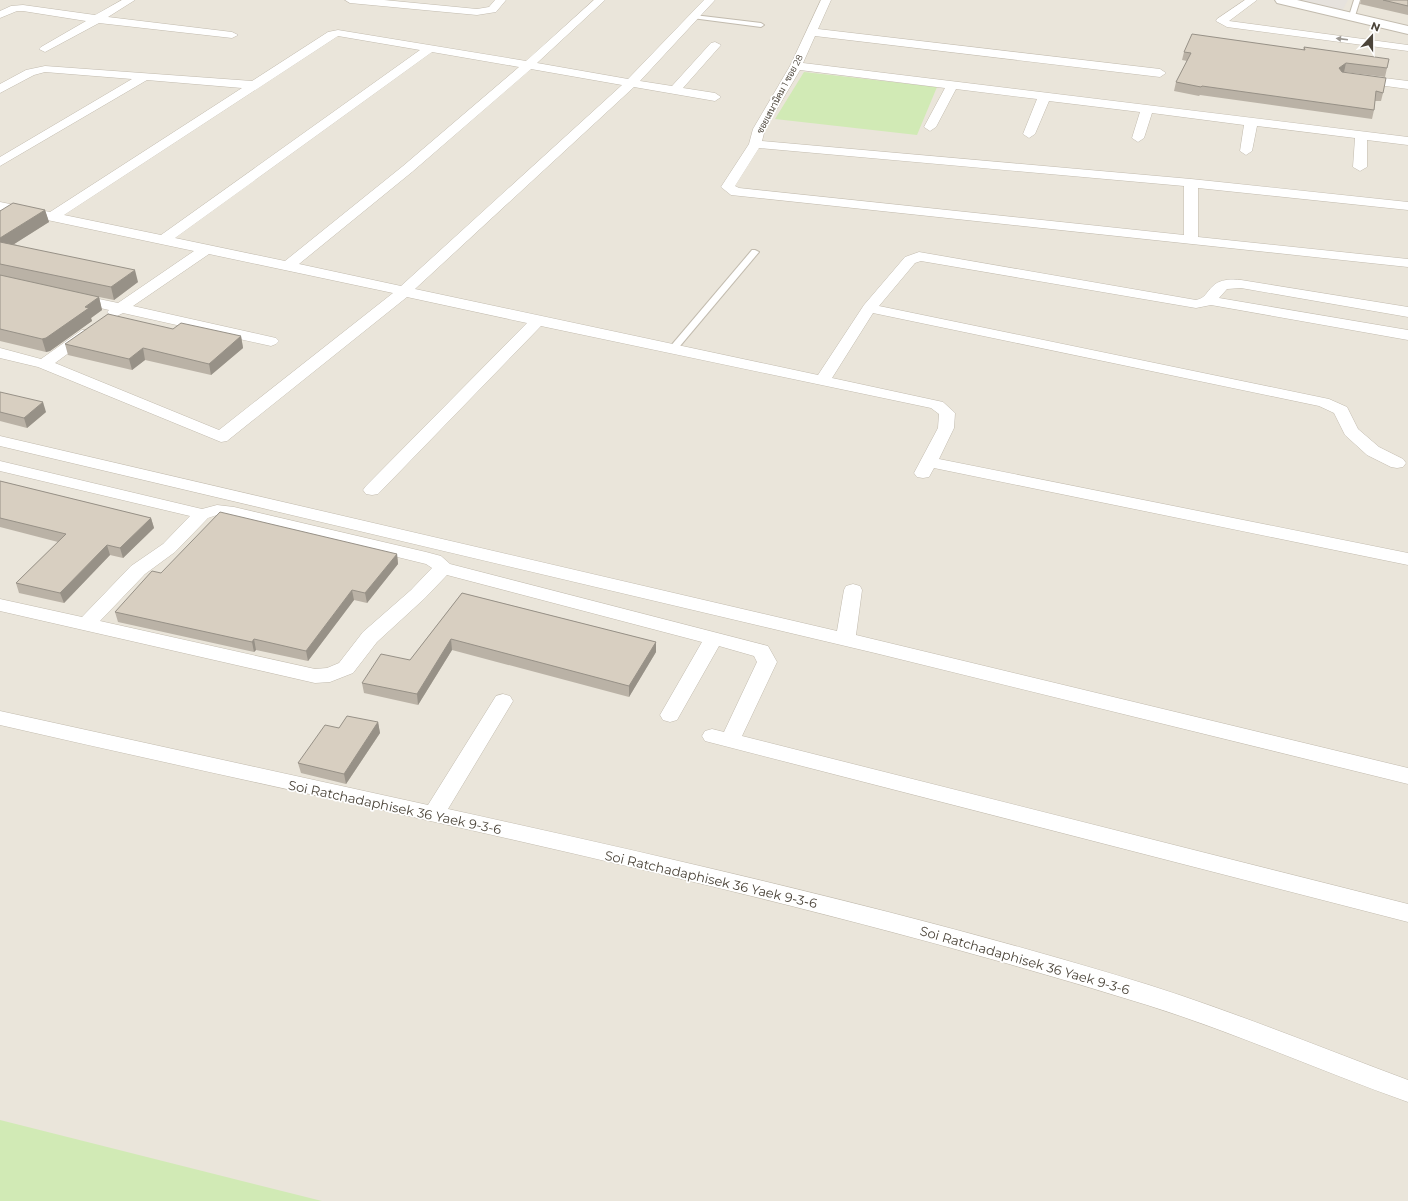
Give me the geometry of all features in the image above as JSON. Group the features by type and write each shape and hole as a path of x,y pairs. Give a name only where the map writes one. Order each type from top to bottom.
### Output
{"street":[{"path":"45,49 130,0"},
{"path":"350,0 408,3 477,12 492,10 501,0"},
{"path":"288,266 395,181 529,66 600,0"},
{"path":"0,353 44,364 221,437 404,292 631,83 710,0"},
{"name":"ซอยเสนานิคม 1 ซอย 28","path":"826,0 796,66 759,129 755,144 728,187 736,192 750,194 1191,239"},
{"path":"1252,0 1221,21 1228,24 1408,48"},
{"path":"1281,0 1408,30"},
{"path":"0,15 16,8 24,8 97,19 232,35"},
{"path":"1352,16 1408,27"},
{"path":"1352,16 1385,30 1408,35"},
{"path":"812,32 1160,73"},
{"path":"52,217 332,34 338,33 715,97"},
{"path":"675,90 715,45"},
{"path":"164,240 430,49"},
{"path":"796,66 1408,142"},
{"path":"0,89 36,70 45,69 254,85"},
{"path":"0,74 23,76"},
{"path":"0,162 146,76"},
{"path":"1351,78 1408,85"},
{"path":"930,127 952,86"},
{"path":"1029,134 1044,97"},
{"path":"1138,138 1147,110"},
{"path":"1246,151 1250,122"},
{"path":"1360,167 1361,136"},
{"path":"755,144 1191,183 1408,206"},
{"path":"1191,183 1191,239 1408,263"},
{"path":"0,206 288,266 672,350 926,402 936,405 947,413 946,428 926,468 1408,559"},
{"path":"44,364 206,249"},
{"path":"822,381 869,308 910,260 919,256 1196,304 1205,304 1211,300 1220,287 1229,284 1241,284 1408,312"},
{"path":"59,294 271,341"},
{"path":"1211,300 1408,335"},
{"path":"869,308 1158,367 1258,390 1323,402 1341,410 1351,431 1373,451 1397,463"},
{"path":"372,490 537,321"},
{"path":"0,441 846,639 1408,776"},
{"path":"0,466 202,514 217,510 234,512 426,558 434,560 443,568 761,651 767,662 734,732"},
{"path":"86,624 138,570 169,548 202,514"},
{"path":"0,604 315,676 330,676 346,668 370,637 418,594 443,568"},
{"path":"846,639 853,590"},
{"path":"670,715 714,638"},
{"path":"433,815 503,702"},
{"name":"Soi Ratchadaphisek 36 Yaek 9-3-6","path":"0,718 704,876 902,925 1051,966 1150,996 1408,1091"},
{"path":"712,736 1408,914"}],"lane":[{"path":"1352,16 1357,0"},
{"path":"694,17 761,25"},
{"path":"672,350 755,252"}],"shaded area":[{"path":"0,0 1408,0 1408,1201 0,1201"},
{"path":"1294,0 1348,0 1342,11"}],"green space":[{"path":"804,72 937,87 917,135 775,119"},
{"path":"0,1120 322,1201 0,1201"}],"building":[{"path":"1383,0 1408,0 1408,6"},
{"path":"1192,34 1305,50 1304,47 1389,59 1387,68 1346,63 1339,68 1342,72 1386,78 1383,93 1376,91 1374,110 1201,87 1176,82 1191,53 1184,52"},
{"path":"13,203 45,210 0,238 0,211"},
{"path":"0,242 135,270 111,287 0,264"},
{"path":"0,275 99,297 85,307 89,308 46,338 42,339 0,329"},
{"path":"108,314 173,329 181,323 241,336 209,364 143,348 129,359 65,344"},
{"path":"0,392 43,402 24,418 0,412"},
{"path":"0,481 151,518 120,548 107,545 60,593 16,583 66,534 0,518"},
{"path":"220,512 397,554 365,593 352,590 306,651 254,639 252,642 115,612 152,571 161,573"},
{"path":"462,593 656,642 629,686 451,639 417,694 362,683 381,654 410,660"},
{"path":"347,716 378,722 344,774 298,763 325,725 339,728"}]}
